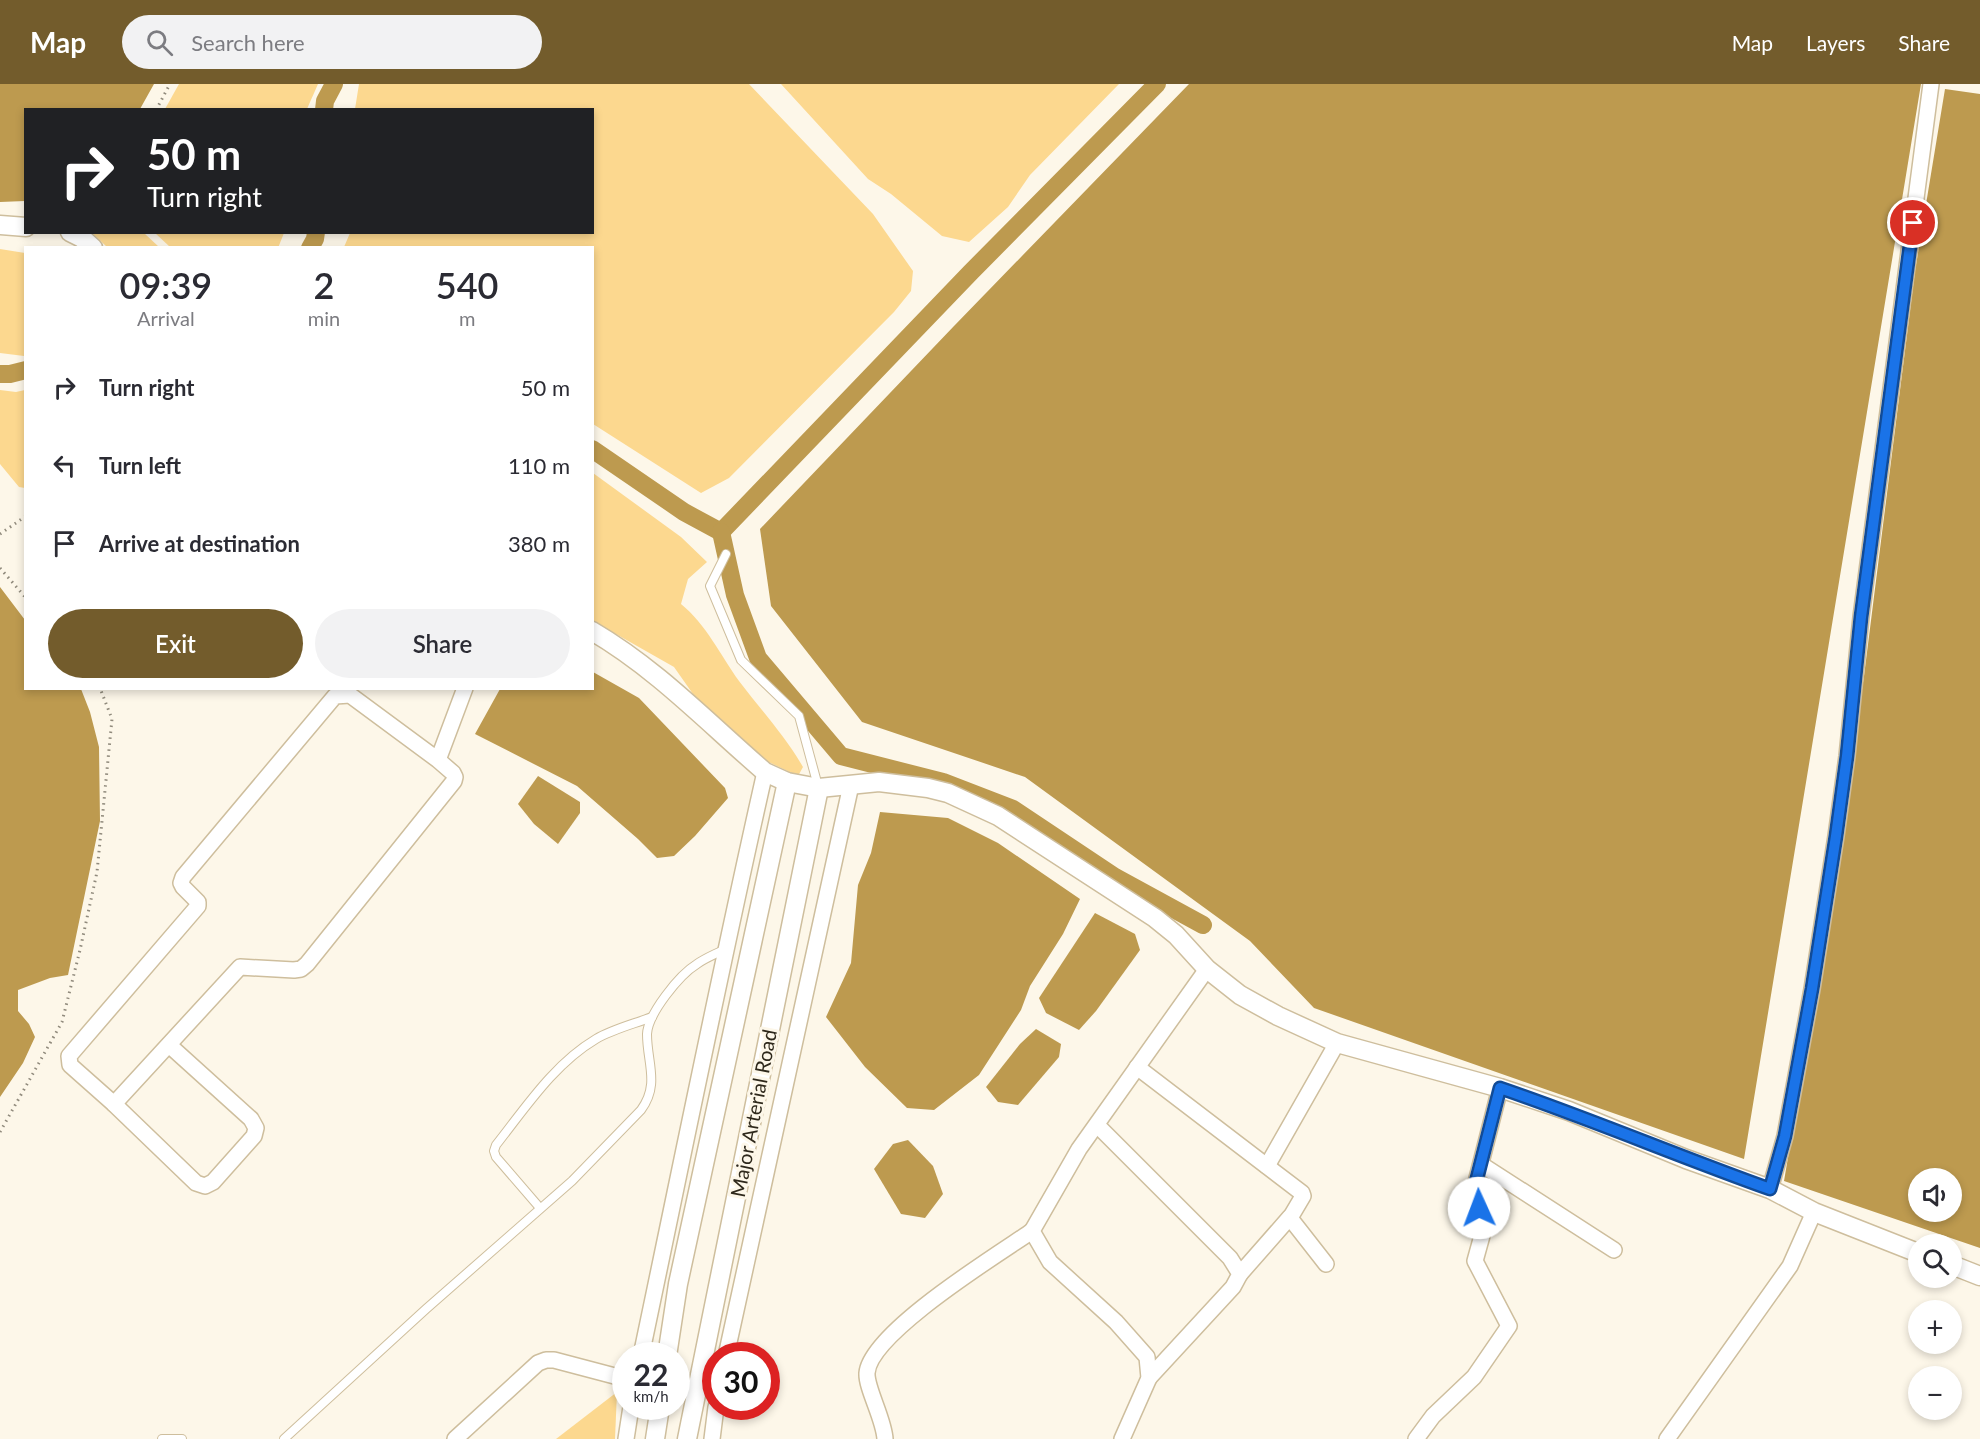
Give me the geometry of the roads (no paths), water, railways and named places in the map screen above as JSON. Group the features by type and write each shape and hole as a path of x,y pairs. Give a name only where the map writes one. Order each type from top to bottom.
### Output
{"street":[{"path":"1770,1189 1785,1136 1812,989 1836,836 1847,756 1861,617 1931,84"},
{"path":"0,225 24,227"},
{"path":"74,234 91,246"},
{"path":"594,632 620,647 654,672 765,772 787,782 819,788 879,782 928,788 948,793 998,816 1155,918 1176,935 1207,969 1250,1000 1278,1016 1337,1042 1500,1088 1569,1111 1686,1159 1770,1189 1814,1212 1908,1249"},
{"path":"438,760 464,690"},
{"path":"114,1104 168,1045 240,967 294,970 301,969 307,964 454,781 453,773 438,760 350,695 335,696 183,878 181,883 183,887 198,902 198,906 69,1056 70,1065 196,1183 206,1186 213,1182 254,1137 256,1128 251,1119 168,1045"},
{"path":"644,1342 725,949 765,772"},
{"name":"Major Arterial Road","path":"669,1342 678,1284 787,782"},
{"path":"729,1342 851,785"},
{"name":"Major Arterial Road","path":"687,1439 819,788"},
{"path":"885,1439 884,1427 867,1376 869,1363 877,1350 900,1327 941,1294 1032,1231 1079,1149 1207,969"},
{"path":"1267,1166 1337,1042"},
{"path":"1122,1439 1149,1378 1233,1287 1240,1274 1290,1217 1303,1196 1137,1067"},
{"path":"1416,1439 1433,1416 1474,1377 1509,1326 1475,1261 1483,1232 1475,1191 1500,1088"},
{"path":"1097,1125 1230,1258 1240,1274"},
{"path":"1482,1165 1614,1250"},
{"path":"1667,1439 1790,1266 1814,1212"},
{"path":"1290,1217 1326,1264"},
{"path":"1032,1231 1050,1262 1116,1322 1147,1356 1149,1378"},
{"path":"1962,1269 1980,1276"},
{"path":"455,1439 538,1363 546,1359 612,1375"},
{"path":"626,1439 629,1420"},
{"path":"655,1439 658,1420"},
{"path":"712,1439 714,1420"}],"lane":[{"path":"726,554 710,586 741,660 799,716 819,788"},
{"path":"284,1439 426,1309 572,1181 641,1110 649,1100 652,1084 647,1036 651,1017 682,976 696,965 725,949"},
{"path":"540,1208 496,1157 494,1151 496,1145 559,1066 577,1051 599,1037 651,1017"},
{"path":"162,1439 182,1439"}],"waterway":[{"path":"324,108 325,101 334,84"},
{"path":"594,450 684,512 721,532 971,272 1157,84"},
{"path":"311,246 316,234"},
{"path":"0,374 24,370"},
{"path":"721,532 735,595 758,658 841,756 943,782 1013,809 1115,877 1203,925"}]}
